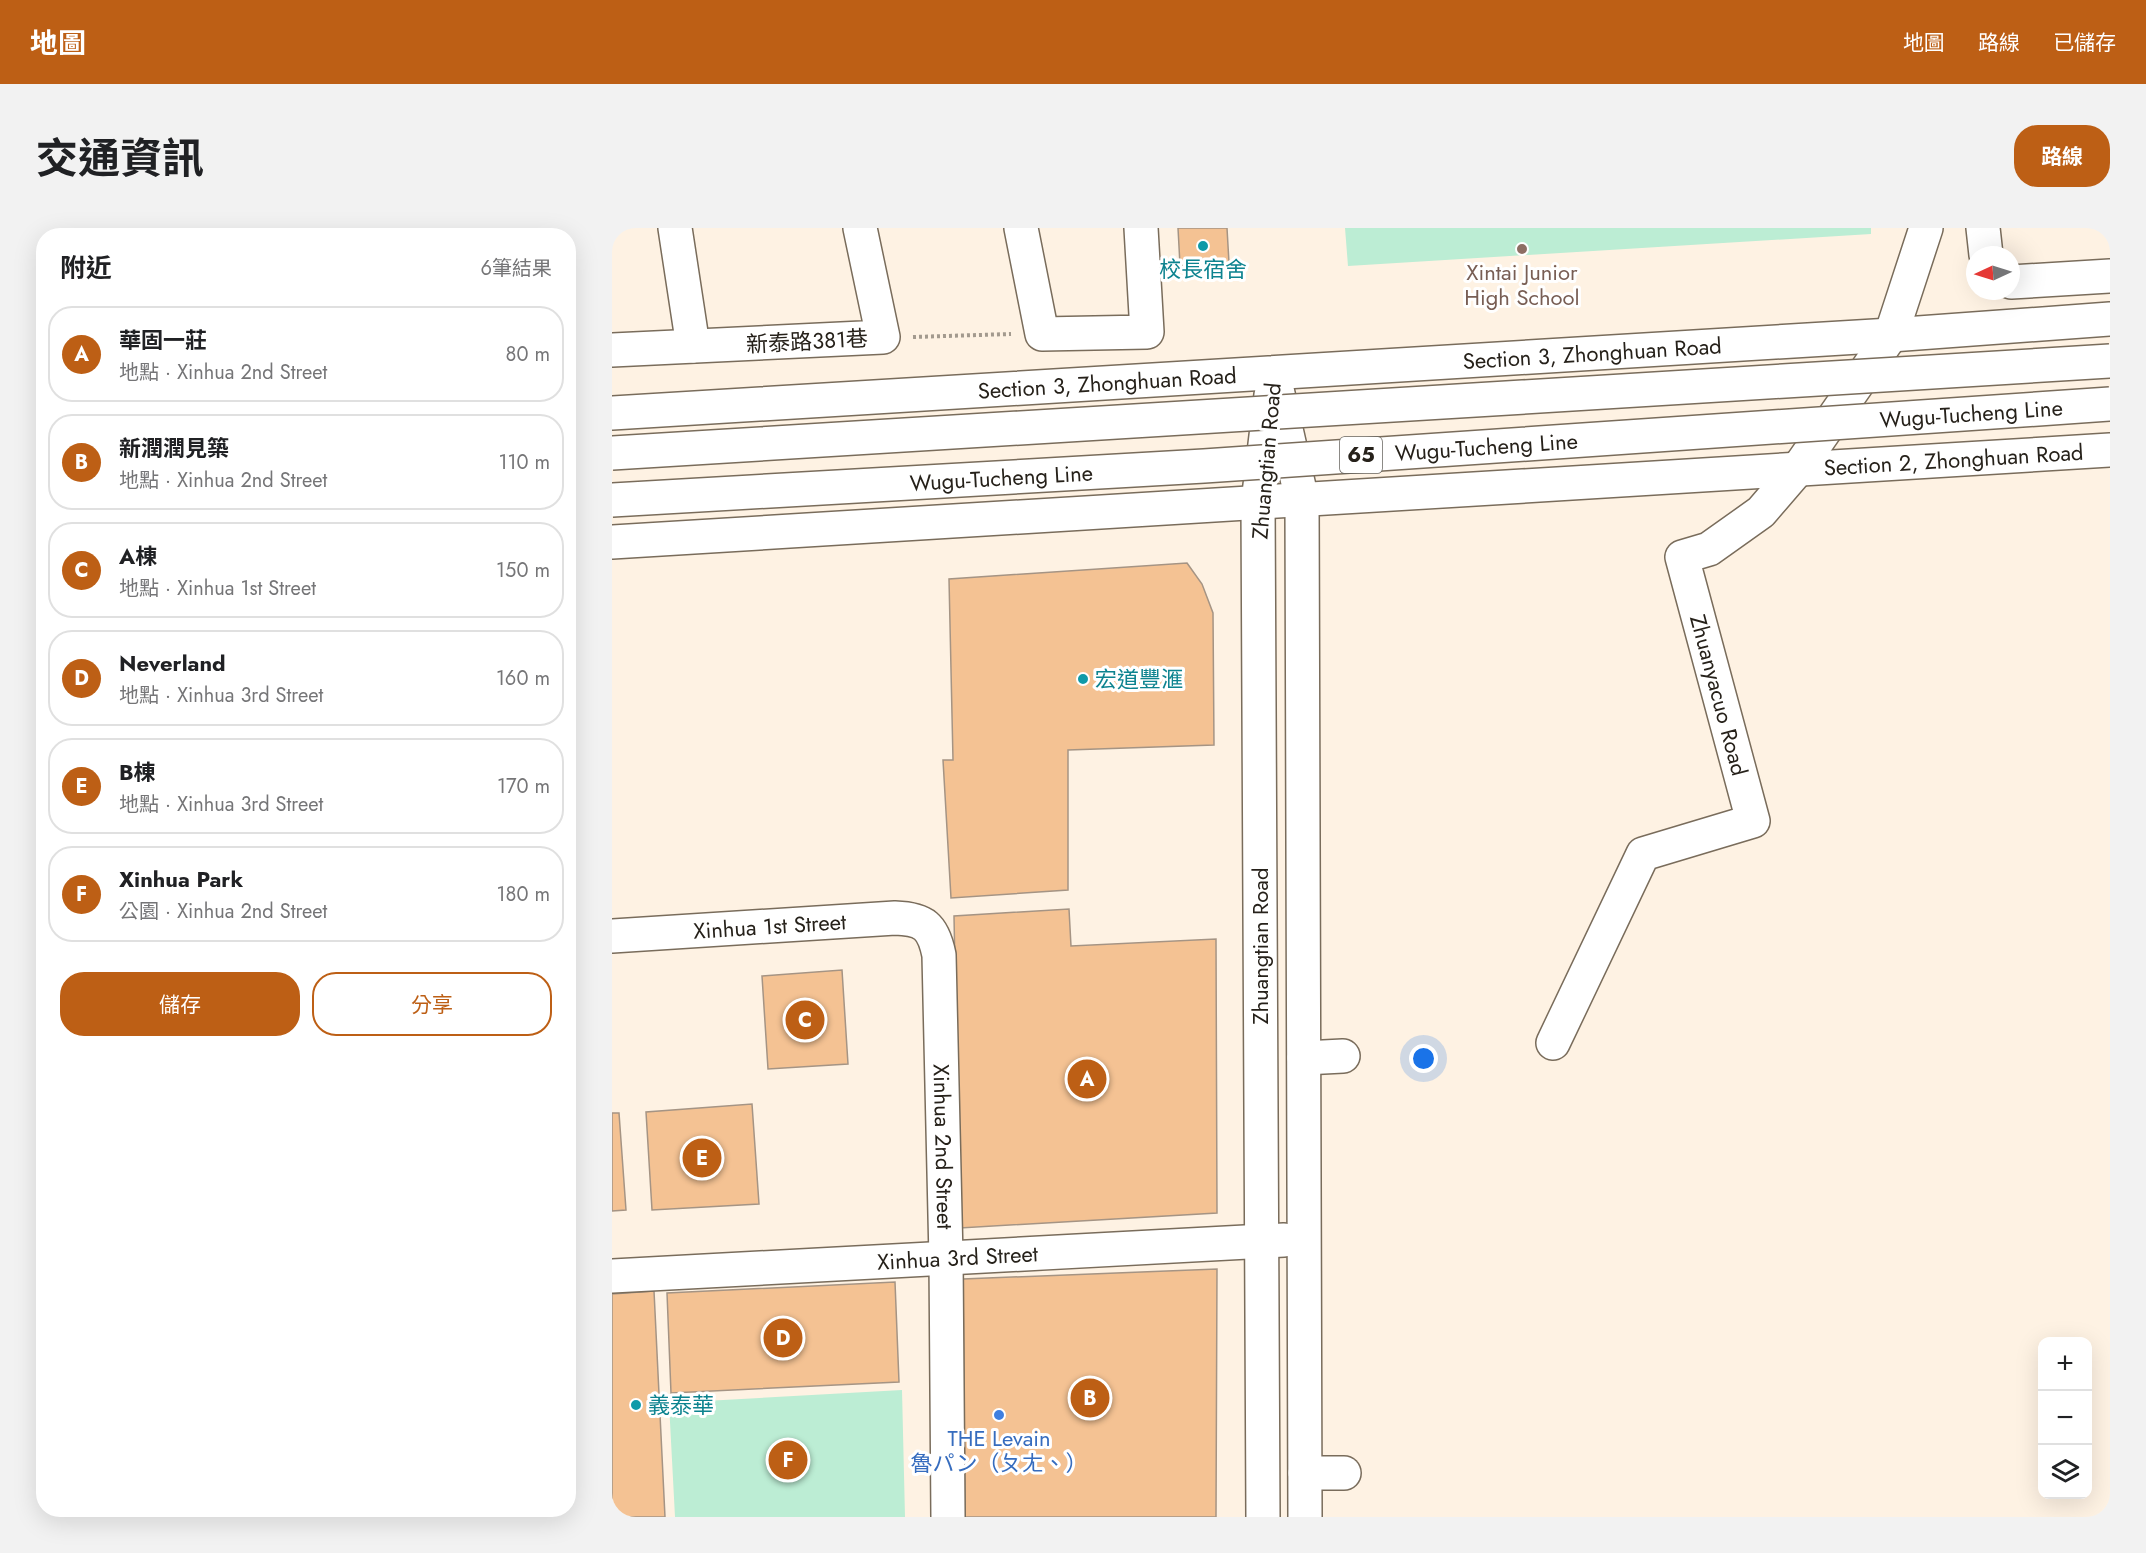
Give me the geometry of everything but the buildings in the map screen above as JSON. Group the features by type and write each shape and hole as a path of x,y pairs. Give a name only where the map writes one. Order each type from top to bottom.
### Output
{"main road":[{"path":"675,228 693,346"},
{"name":"新泰路381巷","path":"612,350 883,337 860,228"},
{"path":"1021,228 1042,334 1147,332 1141,228"},
{"name":"Zhuanyacuo Road","path":"1553,1043 1643,854 1753,821 1682,557 1709,549 1761,512 1798,469 1891,335 1926,228"},
{"path":"1983,228 1985,246"},
{"path":"2020,281 2110,276"},
{"path":"1891,335 2110,319"},
{"name":"Section 3, Zhonghuan Road","path":"612,413 1891,335"},
{"name":"Wugu-Tucheng Line","path":"612,453 2110,362"},
{"name":"Zhuangtian Road","path":"1274,372 1302,500 1305,1517"},
{"name":"Zhuangtian Road","path":"1263,1517 1258,502 1274,372"},
{"name":"Wugu-Tucheng Line","path":"612,500 1204,466 2110,404"},
{"name":"Section 2, Zhonghuan Road","path":"1798,469 2110,450"},
{"path":"612,542 1798,469"},
{"name":"Xinhua 1st Street","path":"612,936 895,918 914,919 926,925"},
{"name":"Xinhua 2nd Street","path":"926,925 935,936 939,955 946,1258 948,1517"},
{"path":"1304,1058 1343,1056"},
{"name":"Xinhua 3rd Street","path":"612,1276 1305,1239"},
{"path":"1305,1473 1344,1473"}],"path":[{"path":"883,337 1042,334"}],"green space":[{"path":"1345,228 1871,228 1871,234 1348,266"},
{"path":"902,1390 905,1517 675,1517 669,1403"}],"place":[{"name":"校長宿舍","path":"1203,246"},
{"name":"Xintai Junior High School","path":"1522,249"},
{"name":"宏道豐滙","path":"1083,679"},
{"name":"A棟","path":"805,1020"},
{"name":"華固一莊","path":"1087,1079"},
{"name":"B棟","path":"702,1158"},
{"name":"Neverland","path":"783,1338"},
{"name":"新潤潤見築","path":"1090,1398"},
{"name":"義泰華","path":"636,1405"},
{"name":"THE Levain 魯パン（ㄆㄤ、）","path":"999,1415"},
{"name":"Xinhua Park","path":"788,1460"}]}
